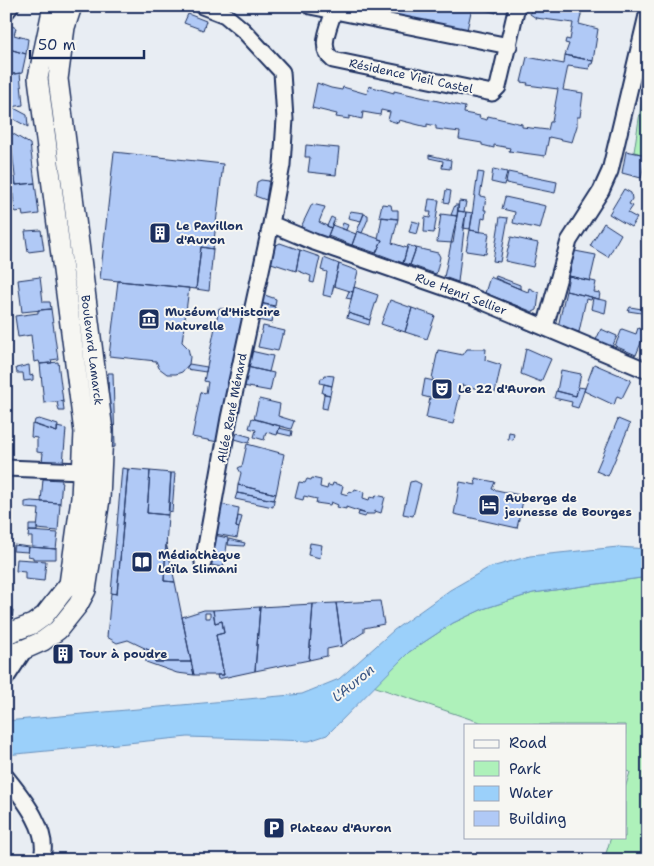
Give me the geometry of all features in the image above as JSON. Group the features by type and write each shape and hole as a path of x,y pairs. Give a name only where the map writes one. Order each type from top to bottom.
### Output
{"main road":[{"name":"Boulevard Lamarck","path":"6,634 33,624 44,616 69,584 81,498 84,432 38,78 53,6"},
{"name":"Boulevard Lamarck","path":"6,654 25,649 43,641 58,630 78,604 86,590 100,499 103,431 58,79 65,27 72,6"}],"street":[{"path":"6,12 11,6"},
{"name":"Allée René Ménard","path":"202,6 225,15 243,30 282,72 286,120 283,160 229,418 203,563"},
{"path":"310,6 335,9 509,46"},
{"name":"Résidence Vieil Castel","path":"335,9 324,46 326,55 332,60 492,93 498,87 517,6"},
{"path":"545,327 570,241 610,171 648,10"},
{"name":"Rue Henri Sellier","path":"271,224 314,242 472,297 648,371"},
{"path":"6,468 82,471"},
{"path":"6,678 25,649"},
{"path":"6,777 35,816 44,850 41,860"}],"green space":[{"path":"648,59 648,159 646,155 634,152"},
{"path":"648,577 648,860 604,860 611,838 626,838 626,785 630,772 626,771 626,724 485,724 373,686 409,652 453,623 483,609 533,593"}],"water":[{"name":"L'Auron","path":"618,547 648,549 648,577 533,593 483,609 453,623 409,652 327,735 309,741 188,737 6,755 6,721 302,694 339,679 394,630 450,590 488,568 530,556"}],"building":[{"path":"368,6 472,7 467,30 449,28 392,14 391,18 380,16 381,12 367,10"},
{"path":"472,6 498,6 496,13"},
{"path":"531,6 583,6 579,24 598,29 593,61 565,55 569,44 565,43 566,39 570,40 573,23 536,18 530,14"},
{"path":"188,14 206,21 203,30 184,23"},
{"path":"6,23 16,28 14,35 28,39 26,54 6,48"},
{"path":"9,49 26,54 22,73 6,75"},
{"path":"565,55 593,61 589,69 568,66 563,90 583,93 580,117 577,117 577,126 572,142 549,137 545,156 509,151 510,148 494,145 494,148 482,145 482,143 459,139 460,132 436,129 436,126 427,124 427,127 399,120 398,123 388,120 390,112 381,110 380,115 363,112 362,119 349,116 349,119 336,117 337,114 312,108 317,83 331,88 342,90 343,87 367,94 369,86 465,107 464,113 480,116 479,118 487,120 488,116 522,124 522,127 548,130 550,122 552,122 558,89 527,85 528,83 521,82 527,57 564,64"},
{"path":"20,73 23,105 12,107 6,103 6,75"},
{"path":"12,107 27,115 28,127 8,116"},
{"path":"10,132 30,144 35,183 16,185"},
{"path":"306,145 339,148 336,175 308,172 310,157 305,157"},
{"path":"626,151 646,155 641,178 622,173"},
{"name":"Le Pavillon d'Auron","path":"114,152 223,164 213,249 201,247 196,289 100,279"},
{"path":"429,155 451,160 450,169 442,168 443,161 429,158"},
{"path":"493,169 507,172 504,185 491,182"},
{"path":"478,172 484,173 480,196 486,197 485,219 482,218 480,232 470,230"},
{"path":"508,172 557,182 555,193 506,183"},
{"path":"6,176 15,178 16,185 35,183 39,214 23,216 22,211 15,212 13,194 6,195"},
{"path":"261,180 269,181 266,200 255,196 257,182"},
{"path":"624,189 631,193 632,199 629,204 633,206 628,213 637,218 631,227 609,214"},
{"path":"446,190 451,191 449,203 444,202"},
{"path":"505,197 546,206 540,229 513,223 515,212 502,209"},
{"path":"429,199 439,200 434,233 424,232 425,217 430,218 431,212 427,212"},
{"path":"459,201 466,202 464,212 458,211"},
{"path":"312,204 325,207 319,222 331,228 326,240 301,227"},
{"path":"382,204 391,205 392,210 398,210 398,219 379,217"},
{"path":"455,205 458,205 457,216 451,215"},
{"path":"350,211 364,213 361,221 348,218"},
{"path":"458,211 466,212 458,282 444,277"},
{"path":"466,212 473,213 470,229 463,228"},
{"path":"364,214 368,215 368,219 362,233 357,231"},
{"path":"441,214 457,216 453,243 437,242"},
{"path":"331,217 335,219 331,228 327,226"},
{"path":"382,217 398,219 392,243 407,248 403,263 376,253 382,240 378,239"},
{"path":"500,217 508,218 500,262 493,261"},
{"path":"412,221 420,223 417,234 409,232"},
{"path":"343,223 348,225 346,230 341,228"},
{"path":"604,223 621,234 608,257 590,246"},
{"path":"332,225 356,234 352,245 328,236"},
{"path":"41,230 44,250 28,252 25,231"},
{"path":"470,230 489,233 486,254 466,251"},
{"path":"357,231 382,240 376,253 352,245"},
{"path":"644,236 648,238 648,243 641,239"},
{"path":"511,237 538,243 533,267 505,261"},
{"path":"280,243 300,250 296,271 268,262 271,248"},
{"path":"408,245 416,248 410,265 403,263"},
{"path":"201,247 213,249 209,291 196,289"},
{"path":"416,248 438,253 440,257 436,274 410,265"},
{"path":"300,250 320,257 314,283 310,282 311,276 296,270"},
{"path":"575,251 596,255 590,281 569,276"},
{"path":"324,258 339,264 331,297 323,295 327,272 321,270"},
{"path":"339,264 358,271 353,292 334,286"},
{"path":"496,276 520,285 520,289 495,278"},
{"path":"569,276 596,282 594,292 600,293 599,299 566,291"},
{"path":"40,277 43,302 50,302 51,309 22,312 18,280"},
{"path":"490,277 528,292 529,288 539,293 537,310 533,312 485,293"},
{"name":"Muséum d'Histoire Naturelle","path":"118,281 189,288 182,342 188,348 190,357 189,364 182,372 167,374 159,368 156,361 109,356"},
{"path":"354,287 378,295 370,320 348,313"},
{"path":"349,291 353,292 351,299 346,298"},
{"path":"566,291 592,297 591,300 586,299 579,332 558,327"},
{"path":"262,294 276,299 275,306 260,303"},
{"path":"593,298 607,301 605,313 591,309"},
{"path":"390,300 412,308 405,332 381,324"},
{"path":"260,303 275,307 274,314 259,311"},
{"path":"630,307 648,310 648,314 628,311"},
{"path":"219,308 244,313 218,442 192,437 201,392 206,393 208,382 204,381"},
{"path":"412,308 435,316 427,339 405,332"},
{"path":"51,309 58,359 51,360 52,363 40,364 39,361 34,362 31,335 18,337 15,316"},
{"path":"259,313 273,316 272,323 258,320"},
{"path":"348,313 370,320 369,325 347,318"},
{"path":"263,326 285,331 284,335 282,335 278,351 258,347"},
{"path":"638,328 646,331 636,355 615,346 622,329 636,334"},
{"path":"601,329 617,336 612,347 596,340"},
{"path":"526,348 551,359 541,382 521,374"},
{"name":"Le 22 d'Auron","path":"467,349 486,349 485,360 501,365 495,393 462,385 453,424 426,418 430,398 422,396 425,379 434,381 432,378 438,350 463,355"},
{"path":"251,351 273,356 269,372 247,367"},
{"path":"58,362 63,401 44,403 40,364"},
{"path":"189,364 207,367 206,372 186,369"},
{"path":"594,364 631,380 622,398 617,396 614,405 584,391"},
{"path":"29,365 30,376 33,375 33,380 24,381 23,373 17,373 16,368"},
{"path":"247,367 274,373 270,391 243,386"},
{"path":"561,370 581,374 576,396 557,391"},
{"path":"108,373 113,373 115,447 110,448"},
{"path":"325,375 334,376 332,386 320,383 321,378 324,378"},
{"path":"324,384 332,386 330,395 322,393"},
{"path":"578,387 585,388 578,408 571,406 572,402 554,398 556,391 576,396"},
{"path":"324,394 330,395 327,409 322,408"},
{"path":"259,399 280,404 278,416 294,421 291,429 254,419"},
{"path":"63,401 64,411 59,411 57,402"},
{"path":"252,418 280,426 277,435 266,432 264,440 254,437 256,430 249,428"},
{"path":"39,419 58,425 57,432 34,424 35,420"},
{"path":"618,419 630,424 608,476 596,471"},
{"path":"32,424 57,432 57,427 66,429 63,464 42,462 43,453 37,452 37,438 31,437"},
{"path":"279,428 292,431 291,436 278,433"},
{"path":"509,432 514,433 513,440 508,439"},
{"path":"237,433 251,437 249,443 235,439"},
{"path":"247,444 284,454 276,494 238,485 241,473 238,468 242,466"},
{"path":"122,468 128,469 117,594 111,593"},
{"name":"Médiathèque Leïla Slimani","path":"128,469 150,471 147,513 168,515 164,581 175,582 191,662 155,662 153,652 128,640 117,643 107,637 111,593 117,594"},
{"path":"150,471 171,473 168,515 147,513"},
{"path":"171,473 175,473 172,512 169,511"},
{"path":"312,478 321,480 320,487 327,489 328,485 332,486 333,483 343,486 341,493 348,495 349,491 353,492 355,489 364,492 363,498 369,500 370,497 375,498 376,495 385,497 381,513 375,511 374,514 367,514 346,507 346,509 337,507 338,505 331,502 330,505 316,503 317,499 304,496 303,500 295,498 299,482 305,483 307,479 311,480"},
{"name":"Auberge de jeunesse de Bourges","path":"475,478 495,482 492,489 524,496 517,528 454,514 460,482 476,485"},
{"path":"43,479 62,480 60,503 41,502"},
{"path":"415,481 421,484 413,516 403,514 410,482"},
{"path":"238,485 276,494 274,500 237,493"},
{"path":"237,493 274,500 273,507 235,499"},
{"path":"25,502 60,503 58,531 37,529 39,509 25,508"},
{"path":"220,504 239,508 236,527 239,528 237,538 215,534"},
{"path":"359,512 367,514 365,517 358,515"},
{"path":"238,516 242,517 239,528 236,527"},
{"path":"29,525 37,525 37,531 29,531"},
{"path":"29,531 58,533 56,549 32,547 32,537 28,537"},
{"path":"214,535 228,538 225,558 210,556"},
{"path":"229,539 245,543 244,546 228,545"},
{"path":"166,543 175,582 164,581"},
{"path":"310,543 322,545 320,558 308,555"},
{"path":"14,545 29,547 28,552 13,551"},
{"path":"29,547 56,549 56,559 33,559 33,557 28,556"},
{"path":"210,556 225,558 223,567 209,565"},
{"path":"17,559 46,561 44,581 25,579 25,572 16,571"},
{"path":"380,601 384,624 364,628 364,632 342,646 336,603"},
{"path":"336,603 342,646 327,649 327,656 309,660 313,604"},
{"path":"313,604 309,660 255,671 260,607"},
{"path":"260,607 255,671 218,679 217,675 224,675 216,635 224,633 222,621 215,623 213,610"},
{"path":"6,610 13,610 12,619 6,621"},
{"path":"204,610 213,610 215,623 222,621 224,633 216,635 224,675 194,675 182,617","holes":["205,613 210,613 210,618 205,618"]},
{"name":"Tour à poudre","path":"61,648 65,648 69,654 65,660 61,660 57,656 57,652"},
{"path":"144,648 153,652 155,662 191,662 194,675 177,673 146,662"}],"place":[{"name":"Le Pavillon d'Auron","path":"160,233"},
{"name":"Muséum d'Histoire Naturelle","path":"149,319"},
{"name":"Le 22 d'Auron","path":"442,389"},
{"name":"Auberge de jeunesse de Bourges","path":"489,505"},
{"name":"Médiathèque Leïla Slimani","path":"142,562"},
{"name":"Tour à poudre","path":"63,654"},
{"name":"Plateau d'Auron","path":"274,828"}]}
